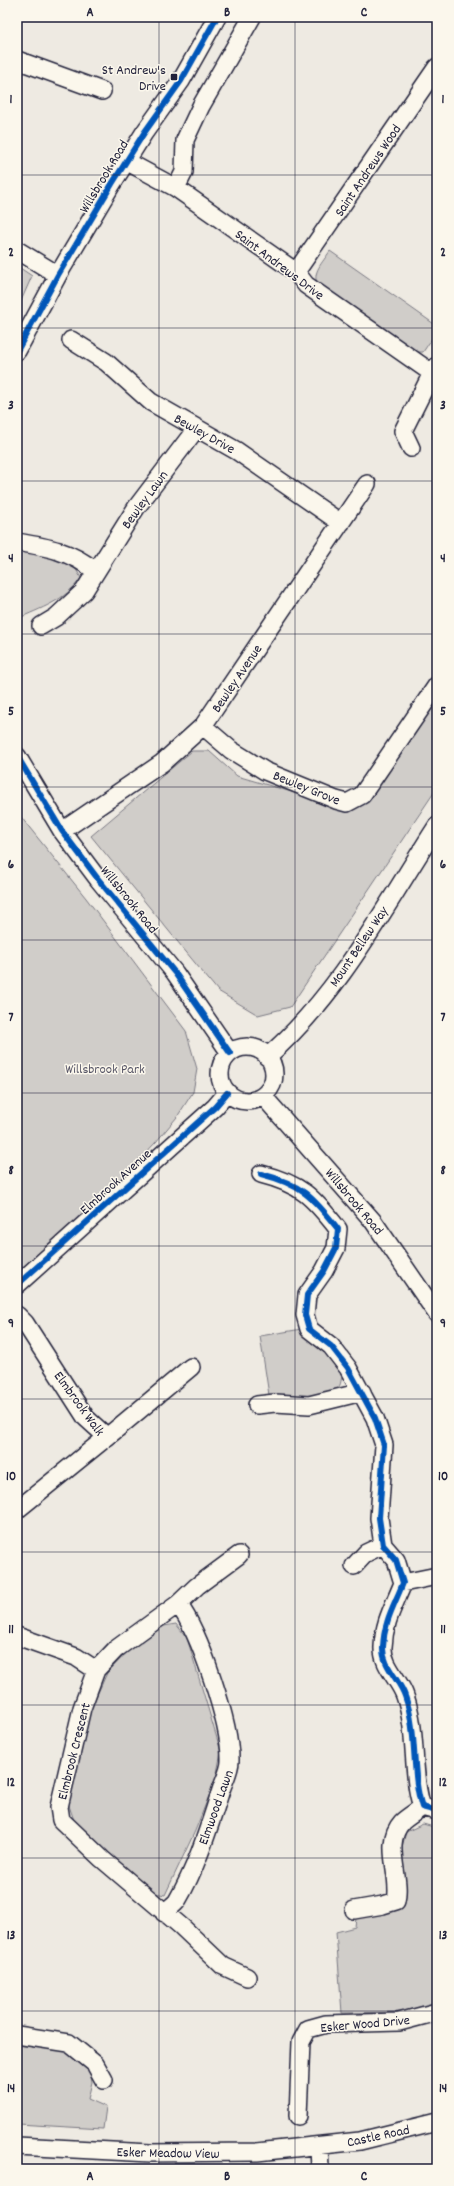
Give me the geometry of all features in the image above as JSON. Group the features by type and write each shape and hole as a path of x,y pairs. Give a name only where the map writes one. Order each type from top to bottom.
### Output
{"street":[{"path":"184,75 206,17"},
{"name":"Willsbrook Road","path":"17,351 58,275 126,161 184,75 217,17"},
{"path":"176,188 184,172 185,140 201,106 252,17"},
{"path":"17,60 102,91"},
{"name":"Saint Andrews Wood","path":"296,272 437,67"},
{"name":"Saint Andrews Drive","path":"126,161 176,188 296,272 306,285 434,369 403,431 411,448"},
{"path":"17,250 58,275"},
{"name":"Bewley Drive","path":"71,340 106,362 147,399 196,429 237,451 341,523"},
{"name":"Bewley Lawn","path":"41,626 56,617 84,591 95,571 136,508 196,429"},
{"name":"Bewley Avenue","path":"62,831 162,762 203,726 367,484"},
{"path":"17,542 60,551 80,558 95,571"},
{"name":"Bewley Grove","path":"203,726 231,750 266,770 336,800 347,803 362,795 437,685"},
{"name":"Willsbrook Road","path":"17,756 62,831 98,880 175,973 230,1053"},
{"name":"Mount Bellew Way","path":"267,1057 305,1019 338,980 437,826"},
{"path":"246,1047 255,1048 267,1057 274,1075 272,1083 263,1096 248,1101 233,1098 227,1093 222,1085 220,1073 224,1060 230,1053 246,1047"},
{"name":"Elmbrook Avenue","path":"17,1285 215,1107 227,1093"},
{"name":"Willsbrook Road","path":"263,1096 373,1221 437,1314"},
{"path":"260,1174 295,1186 310,1196 338,1229 336,1248 324,1271 307,1295 305,1315 309,1329 331,1346 348,1368 375,1418 384,1445 379,1518 383,1545 396,1560 403,1583 389,1612 382,1648 390,1671 405,1695 413,1725 417,1793 429,1809 402,1822 393,1836 398,1892 396,1901 354,1910"},
{"name":"Elmbrook Walk","path":"17,1315 25,1323 86,1418 107,1437 17,1510"},
{"path":"107,1437 191,1367"},
{"path":"257,1405 275,1403 309,1406 362,1392"},
{"path":"354,1566 366,1553 383,1545"},
{"name":"Elmbrook Crescent","path":"239,1555 197,1586 178,1604 116,1649 96,1670 82,1708 69,1758 59,1807 61,1820 102,1859 182,1927 223,1966 235,1974 247,1977"},
{"path":"403,1583 437,1576"},
{"name":"Elmwood Lawn","path":"164,1913 176,1902 190,1875 230,1763 229,1736 213,1684 194,1629 188,1616 178,1604"},
{"path":"17,1636 76,1657 96,1670"},
{"name":"Esker Wood Drive","path":"298,2116 301,2042 308,2029 326,2024 399,2022 437,2012"},
{"path":"17,2035 69,2044 95,2064 104,2080"},
{"name":"Castle Road","path":"319,2146 360,2141 437,2122"},
{"name":"Esker Meadow View","path":"17,2146 150,2153 257,2152 319,2146"},
{"path":"319,2146 320,2169"}],"green space":[{"path":"330,251 437,326 437,331 423,352 416,352 318,285 316,281 317,272 321,263"},
{"path":"17,266 32,276 17,310"},
{"path":"17,549 54,555 73,564 81,578 68,593 52,603 17,619"},
{"path":"437,692 437,788 290,1007 258,1015 218,991 91,836 192,751 209,751 237,776 336,805 349,806"},
{"name":"Willsbrook Park","path":"17,812 86,898 186,1031 197,1069 193,1092 177,1117 156,1142 103,1198 17,1274"},
{"path":"302,1329 327,1355 342,1374 340,1386 335,1391 322,1395 269,1395 260,1336"},
{"path":"176,1624 187,1638 221,1752 216,1778 195,1831 165,1895 155,1893 140,1882 75,1823 67,1800 92,1706 107,1673 133,1646 164,1626"},
{"path":"423,1824 437,1828 437,2004 401,2012 342,2013 336,1932 355,1927 356,1918 390,1912 403,1907 406,1896 401,1851 406,1832"},
{"path":"17,2045 70,2051 90,2069 92,2082 88,2099 106,2107 103,2129 17,2124"}],"cycle path":[{"path":"17,351 58,275 112,184 144,133 181,81 217,17"},
{"path":"17,756 62,831 98,879 175,973 230,1053"},
{"path":"17,1285 215,1107 227,1093"},
{"path":"261,1174 286,1182 305,1193 321,1208 338,1229 336,1248 324,1271 307,1295 305,1315 309,1329 331,1346 348,1368 375,1418 384,1445 379,1518 383,1545 396,1560 403,1583 387,1621 383,1654 388,1667 403,1690 409,1710 412,1724 417,1781 422,1807 437,1811"}],"place":[{"name":"St Andrew's Drive","path":"174,77"}]}
